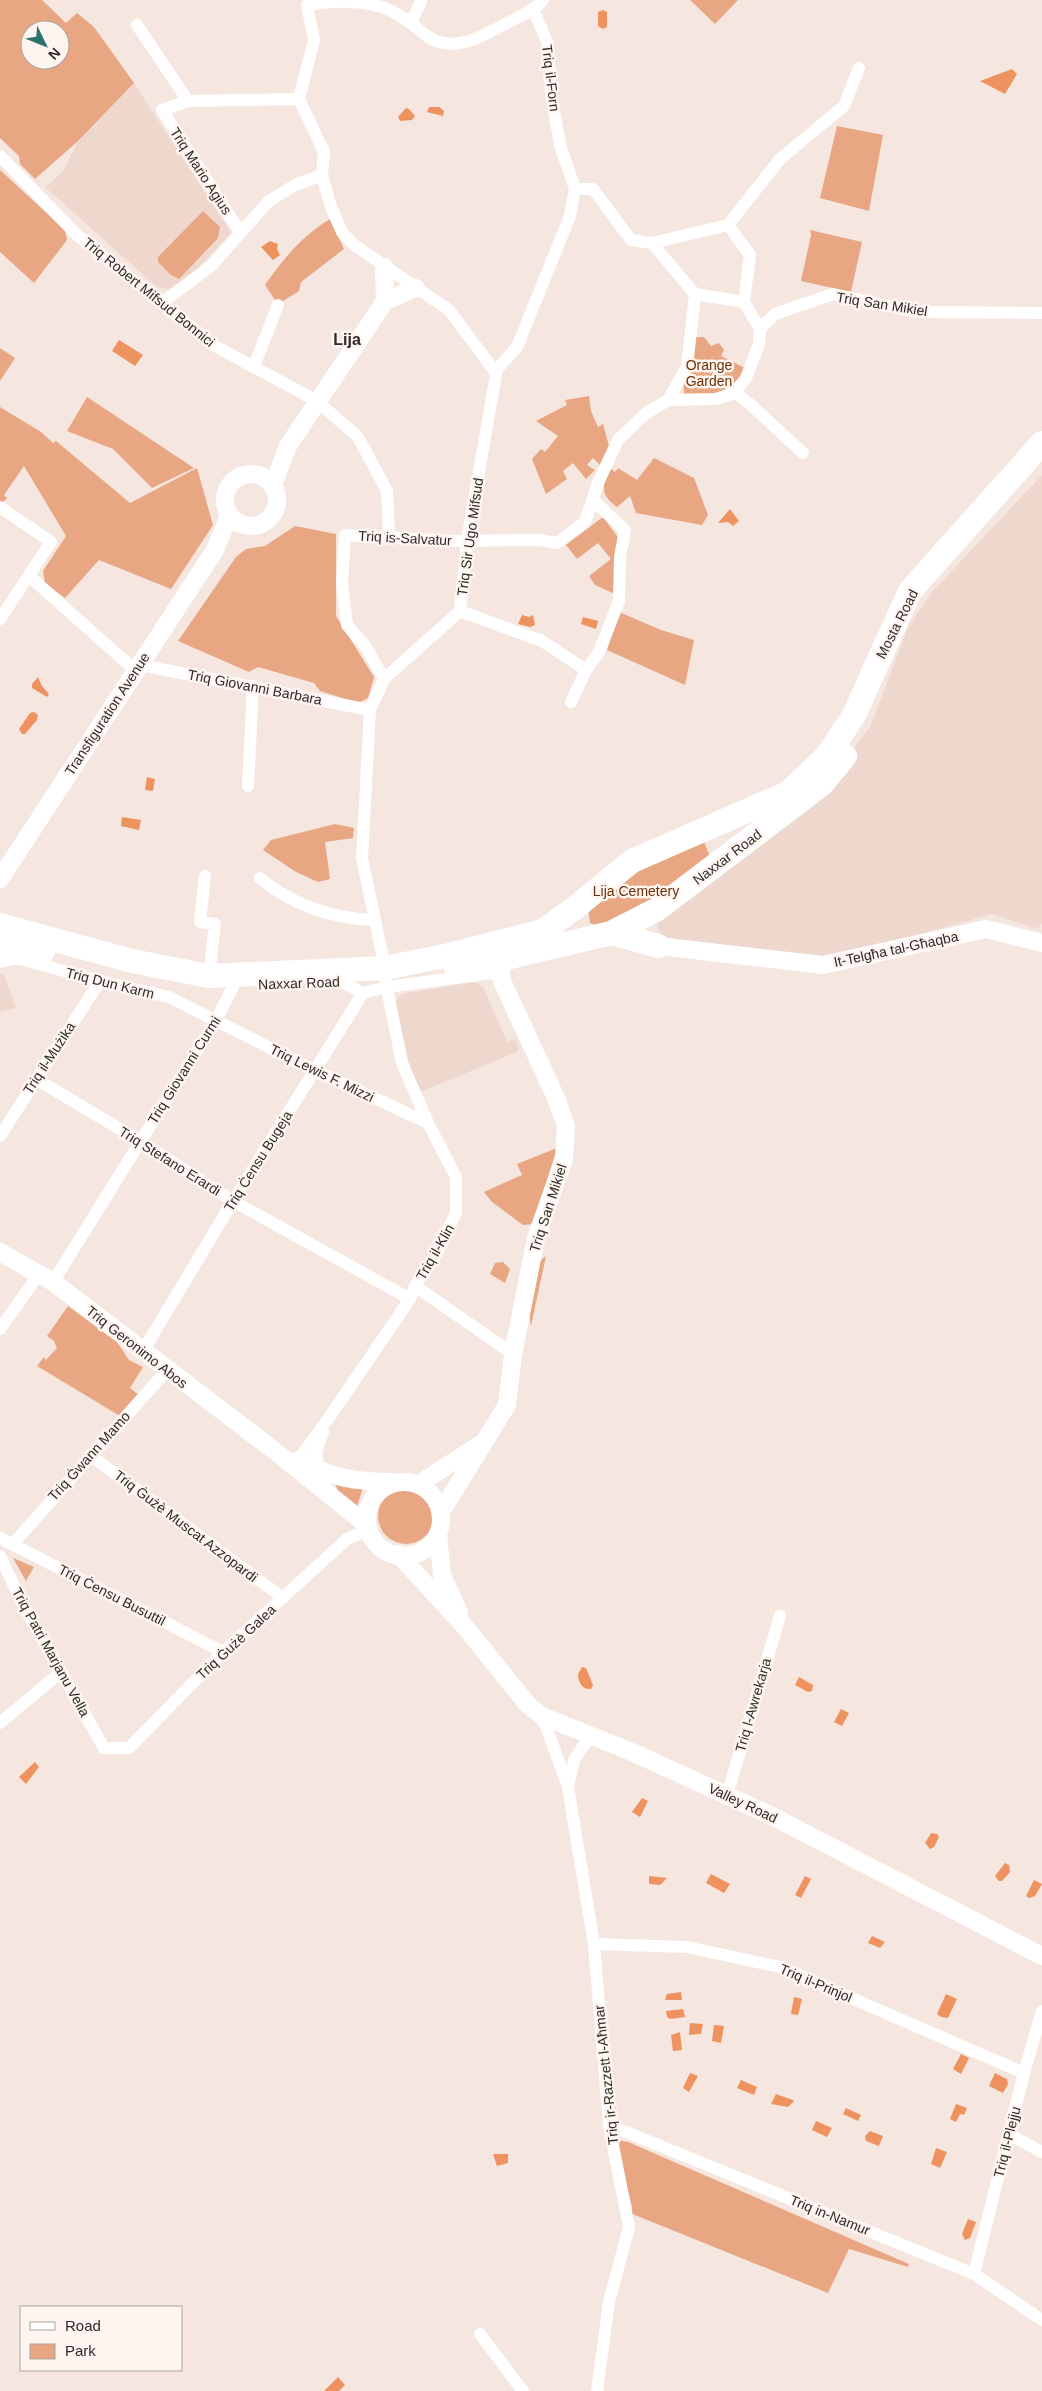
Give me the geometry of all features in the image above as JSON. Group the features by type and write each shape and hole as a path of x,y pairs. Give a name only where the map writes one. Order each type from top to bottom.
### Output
{"highway":[{"name":"Mosta Road","path":"794,797 827,756 854,715 910,592 1042,443"},
{"name":"Mosta Road","path":"794,797 821,785 861,734 896,648 921,600 967,543 1042,466"},
{"name":"Naxxar Road","path":"0,925 132,961 209,976 386,978 449,955 542,931 576,907 632,861 703,831 794,797"},
{"name":"Naxxar Road","path":"0,948 12,946 41,950 178,983 234,985 342,982 496,969 604,934 656,910 726,857 794,797"},
{"path":"703,831 719,834 724,839 727,848 726,857"},
{"path":"576,907 572,916 581,932 604,934 658,946"},
{"path":"656,910 651,933 658,946"},
{"path":"0,956 14,952 41,950"}],"street":[{"path":"496,373 449,310 354,246 342,232 331,207 322,175 324,152 299,99 314,40 304,2 341,0 382,4 411,22 429,37 455,44 474,40 533,9 543,0"},
{"path":"411,22 421,2"},
{"name":"Triq il-Forn","path":"533,9 548,44 551,93 560,145 576,190"},
{"path":"136,25 188,101 299,99"},
{"path":"496,373 497,369 517,347 570,216 576,190 593,190 631,240 652,243 728,225 780,159 844,106 859,68"},
{"name":"Triq Mario Agius","path":"188,101 162,110 240,232"},
{"name":"Triq Robert Mifsud Bonnici","path":"0,156 78,236 215,346 317,401 358,437 387,491 389,537"},
{"path":"162,303 211,266 269,201 295,185 322,175"},
{"path":"668,400 716,399 735,393 746,378 759,344 760,329 744,302 750,255 728,225"},
{"path":"652,243 695,294 744,302"},
{"path":"384,267 384,301 416,288"},
{"path":"668,400 687,367 695,294"},
{"name":"Triq San Mikiel","path":"760,329 775,314 833,294 916,312 1042,313"},
{"name":"Transfiguration Avenue","path":"215,550 244,526 261,525 274,514 278,498 273,485 288,446 384,301"},
{"path":"254,366 278,305"},
{"name":"Triq Sir Ugo Mifsud","path":"386,978 362,858 370,710 384,679 460,611 467,540 496,373"},
{"path":"735,393 750,404 803,453"},
{"name":"Triq is-Salvatur","path":"384,679 366,647 347,625 342,583 346,535 467,540 539,540 557,543 585,522 594,500 598,483 618,440 645,414 668,400"},
{"name":"Transfiguration Avenue","path":"0,879 215,550 229,516 224,498 230,484 239,477 256,474 288,446"},
{"path":"256,474 264,477 273,485"},
{"path":"571,702 586,670 599,652 619,601 620,558 625,530 594,500"},
{"path":"0,507 51,542 0,619"},
{"path":"229,516 244,526"},
{"path":"29,576 138,668"},
{"path":"460,611 542,641 586,670"},
{"name":"Triq Giovanni Barbara","path":"138,668 253,686 370,710"},
{"path":"248,786 253,686"},
{"path":"204,876 200,922 215,924 209,976"},
{"path":"260,878 268,885 313,909 349,919 375,920"},
{"name":"It-Telgħa tal-Għaqba","path":"658,946 823,965 986,929 1042,944"},
{"name":"Triq Dun Karm","path":"0,962 17,958 100,981 169,997 216,1020"},
{"name":"Triq San Mikiel","path":"441,1512 507,1405 514,1354 536,1238 564,1159 566,1126 556,1098 496,969"},
{"name":"Naxxar Road","path":"364,993 386,978"},
{"name":"Triq il-Klin","path":"298,1460 410,1298 415,1286 438,1253 456,1213 456,1177 428,1123 402,1063 386,978"},
{"name":"Triq il-Mużika","path":"0,1136 4,1121 36,1078 100,981"},
{"path":"342,982 364,993"},
{"name":"Triq Giovanni Curmi","path":"0,1329 46,1278 140,1141 216,1020 234,985"},
{"name":"Triq Ċensu Bugeja","path":"143,1351 233,1201 364,993"},
{"name":"Triq Lewis F. Mizzi","path":"216,1020 314,1070 428,1123"},
{"name":"Triq Stefano Erardi","path":"36,1078 140,1141 233,1201 410,1298"},
{"name":"Triq Geronimo Abos","path":"0,1252 46,1278 271,1448 368,1528"},
{"path":"415,1286 469,1325 514,1354"},
{"name":"Triq Ġwann Mamo","path":"13,1544 167,1370"},
{"name":"Triq il-Klin","path":"319,1472 316,1452 326,1422"},
{"name":"Triq San Mikiel","path":"419,1484 485,1441"},
{"name":"Triq Geronimo Abos","path":"271,1448 319,1472 367,1482 398,1482"},
{"name":"Triq Ġużè Muscat Azzopardi","path":"90,1455 283,1598"},
{"path":"398,1482 419,1484 433,1495 441,1512 438,1534 423,1551 413,1555 402,1556 383,1549 376,1543 368,1528 367,1514 370,1503 377,1493 387,1486 398,1482"},
{"name":"Triq Ġużè Galea","path":"104,1748 129,1748 223,1652 348,1539 368,1528"},
{"name":"Valley Road","path":"438,1534 442,1575 466,1628"},
{"name":"Triq Ċensu Busuttil","path":"0,1538 223,1652"},
{"name":"Valley Road","path":"398,1554 466,1628 528,1705 542,1716 632,1752 727,1795 1042,1956"},
{"name":"Triq Patri Marjanu Vella","path":"0,1556 23,1605 104,1748"},
{"name":"Triq l-Awrekarja","path":"727,1795 780,1616"},
{"path":"0,1723 61,1672"},
{"name":"Triq ir-Razzett l-Aħmar","path":"542,1716 568,1786 594,1944 609,2125 629,2227 609,2302 597,2391"},
{"name":"Triq ir-Razzett l-Aħmar","path":"568,1786 574,1760 590,1736"},
{"name":"Triq il-Prinjol","path":"594,1944 687,1947 780,1966 1024,2073"},
{"name":"Triq il-Plejju","path":"974,2274 1024,2073 1042,2011"},
{"name":"Triq in-Namur","path":"609,2125 974,2274 1042,2320"},
{"path":"1010,2135 1042,2152"},
{"path":"480,2334 523,2391"}],"shaded area":[{"path":"603,10 607,12 607,27 603,29 598,26 598,12"},
{"path":"1012,69 1017,74 1005,94 980,81"},
{"path":"134,83 231,233 194,272 168,289 157,287 45,187 63,172 78,141"},
{"path":"429,107 439,107 444,111 443,116 427,112"},
{"path":"406,108 415,116 412,120 400,121 398,117"},
{"path":"270,241 278,244 277,249 280,255 273,260 261,247"},
{"path":"119,340 143,355 135,366 112,351"},
{"path":"1042,475 1042,923 1037,929 992,914 827,960 663,938 656,923 842,764 870,727 908,628 931,593"},
{"path":"730,509 739,521 733,526 728,522 718,523"},
{"path":"522,615 529,617 533,615 535,625 530,627 518,624"},
{"path":"583,617 598,621 596,629 581,624"},
{"path":"38,677 42,686 49,694 47,697 32,688 32,684"},
{"path":"34,712 38,715 37,720 25,734 22,734 19,729 30,713"},
{"path":"147,777 155,779 153,791 145,790"},
{"path":"122,817 141,820 139,830 121,826"},
{"path":"4,974 16,1008 0,1012 0,975"},
{"path":"475,982 483,987 507,1042 515,1038 519,1051 420,1092 408,1060 396,1001 402,994"},
{"path":"582,1667 586,1668 593,1685 591,1689 583,1687 580,1683 578,1674"},
{"path":"799,1677 813,1685 812,1691 808,1692 795,1685"},
{"path":"841,1709 849,1713 842,1726 834,1722"},
{"path":"35,1762 39,1767 26,1784 19,1777"},
{"path":"642,1798 648,1801 640,1817 632,1812"},
{"path":"931,1833 937,1834 939,1837 934,1847 930,1849 925,1843"},
{"path":"1005,1863 1009,1865 1010,1872 1002,1881 999,1881 995,1876"},
{"path":"711,1874 730,1884 724,1893 706,1883"},
{"path":"649,1876 667,1878 660,1885 649,1884"},
{"path":"805,1876 811,1879 801,1898 795,1895"},
{"path":"1034,1880 1042,1884 1035,1896 1029,1898 1026,1896"},
{"path":"872,1936 885,1942 880,1948 868,1943"},
{"path":"681,1992 682,2000 665,2000 667,1994"},
{"path":"946,1994 957,1999 948,2018 937,2014"},
{"path":"794,1997 802,1999 798,2015 791,2014"},
{"path":"683,2009 685,2017 670,2019 667,2017 666,2011"},
{"path":"690,2023 703,2024 701,2034 689,2035"},
{"path":"714,2025 724,2026 721,2043 712,2041"},
{"path":"680,2032 682,2050 673,2051 671,2035"},
{"path":"961,2054 969,2058 961,2074 953,2069"},
{"path":"690,2073 698,2076 689,2092 683,2088"},
{"path":"995,2073 1007,2079 1008,2084 1003,2093 989,2086"},
{"path":"741,2080 757,2087 754,2095 737,2088"},
{"path":"776,2094 794,2101 788,2107 771,2104"},
{"path":"956,2104 967,2108 964,2115 960,2114 956,2122 950,2119"},
{"path":"846,2108 861,2115 858,2121 843,2114"},
{"path":"816,2121 832,2128 827,2137 812,2130"},
{"path":"870,2131 883,2136 879,2146 866,2141 865,2136"},
{"path":"936,2148 947,2152 940,2168 931,2164"},
{"path":"493,2154 508,2154 508,2163 497,2166"},
{"path":"968,2219 976,2222 970,2238 965,2240 962,2234"},
{"path":"338,2377 345,2385 339,2391 324,2391"}],"green space":[{"path":"0,0 42,0 63,20 20,20 20,70 70,70 69,20 77,13 94,27 134,83 78,141 35,179 20,164 19,156 0,138"},
{"path":"690,0 738,0 715,24"},
{"path":"837,126 883,135 869,211 820,198"},
{"path":"0,170 65,230 67,240 34,283 0,252"},
{"path":"203,211 220,227 218,238 179,279 171,275 158,262 158,257"},
{"path":"330,219 344,249 301,282 299,291 280,303 275,300 265,285 294,248"},
{"path":"810,230 862,242 851,292 801,281 811,235"},
{"name":"Orange Garden","path":"693,337 704,337 711,346 719,343 724,350 721,356 747,369 727,388 713,394 685,397 683,383"},
{"path":"0,348 15,358 0,381"},
{"path":"589,396 591,411 598,427 603,424 609,446 600,465 593,458 587,465 595,470 586,479 573,463 563,471 567,479 546,494 532,459 541,449 545,452 558,436 536,421 567,405 565,400"},
{"path":"87,397 194,468 152,488 113,449 67,431"},
{"path":"0,407 41,432 53,443 56,441 130,503 197,468 213,525 171,589 99,560 65,598 45,583 43,571 66,536 24,466 4,495 7,498 0,505"},
{"path":"654,458 694,478 708,515 702,525 636,513 630,496 617,507 607,498 604,485 609,467 615,472 618,468 637,480"},
{"path":"603,517 628,551 625,555 615,594 595,585 589,576 611,559 598,543 577,559 566,545"},
{"path":"295,526 336,534 336,616 374,677 368,698 358,703 320,691 314,683 258,667 249,672 178,641 236,557 246,549 265,546"},
{"path":"619,612 661,630 694,640 685,685 607,650"},
{"path":"335,824 354,828 353,838 325,842 330,879 318,882 296,872 263,850 271,840"},
{"name":"Lija Cemetery","path":"704,842 710,857 666,894 604,927 590,923 588,907 630,875"},
{"path":"557,1148 534,1224 523,1225 492,1202 484,1192 522,1175 517,1164"},
{"path":"546,1256 531,1326 529,1314 538,1263"},
{"path":"503,1262 510,1269 505,1283 490,1274 495,1263"},
{"path":"68,1306 117,1342 129,1360 143,1367 130,1388 139,1395 120,1416 37,1366 44,1357 46,1360 57,1348 54,1341 47,1336"},
{"path":"335,1483 363,1488 356,1509 340,1496"},
{"path":"406,1488 417,1490 426,1496 432,1505 434,1516 432,1527 426,1536 417,1542 406,1544 395,1542 386,1536 380,1527 378,1516 380,1505 386,1496 395,1490"},
{"path":"13,1558 34,1567 26,1581"},
{"path":"616,2140 628,2142 909,2264 908,2267 849,2249 828,2293 630,2213 632,2208"}],"district":[{"name":"Lija","path":"347,339"}]}
